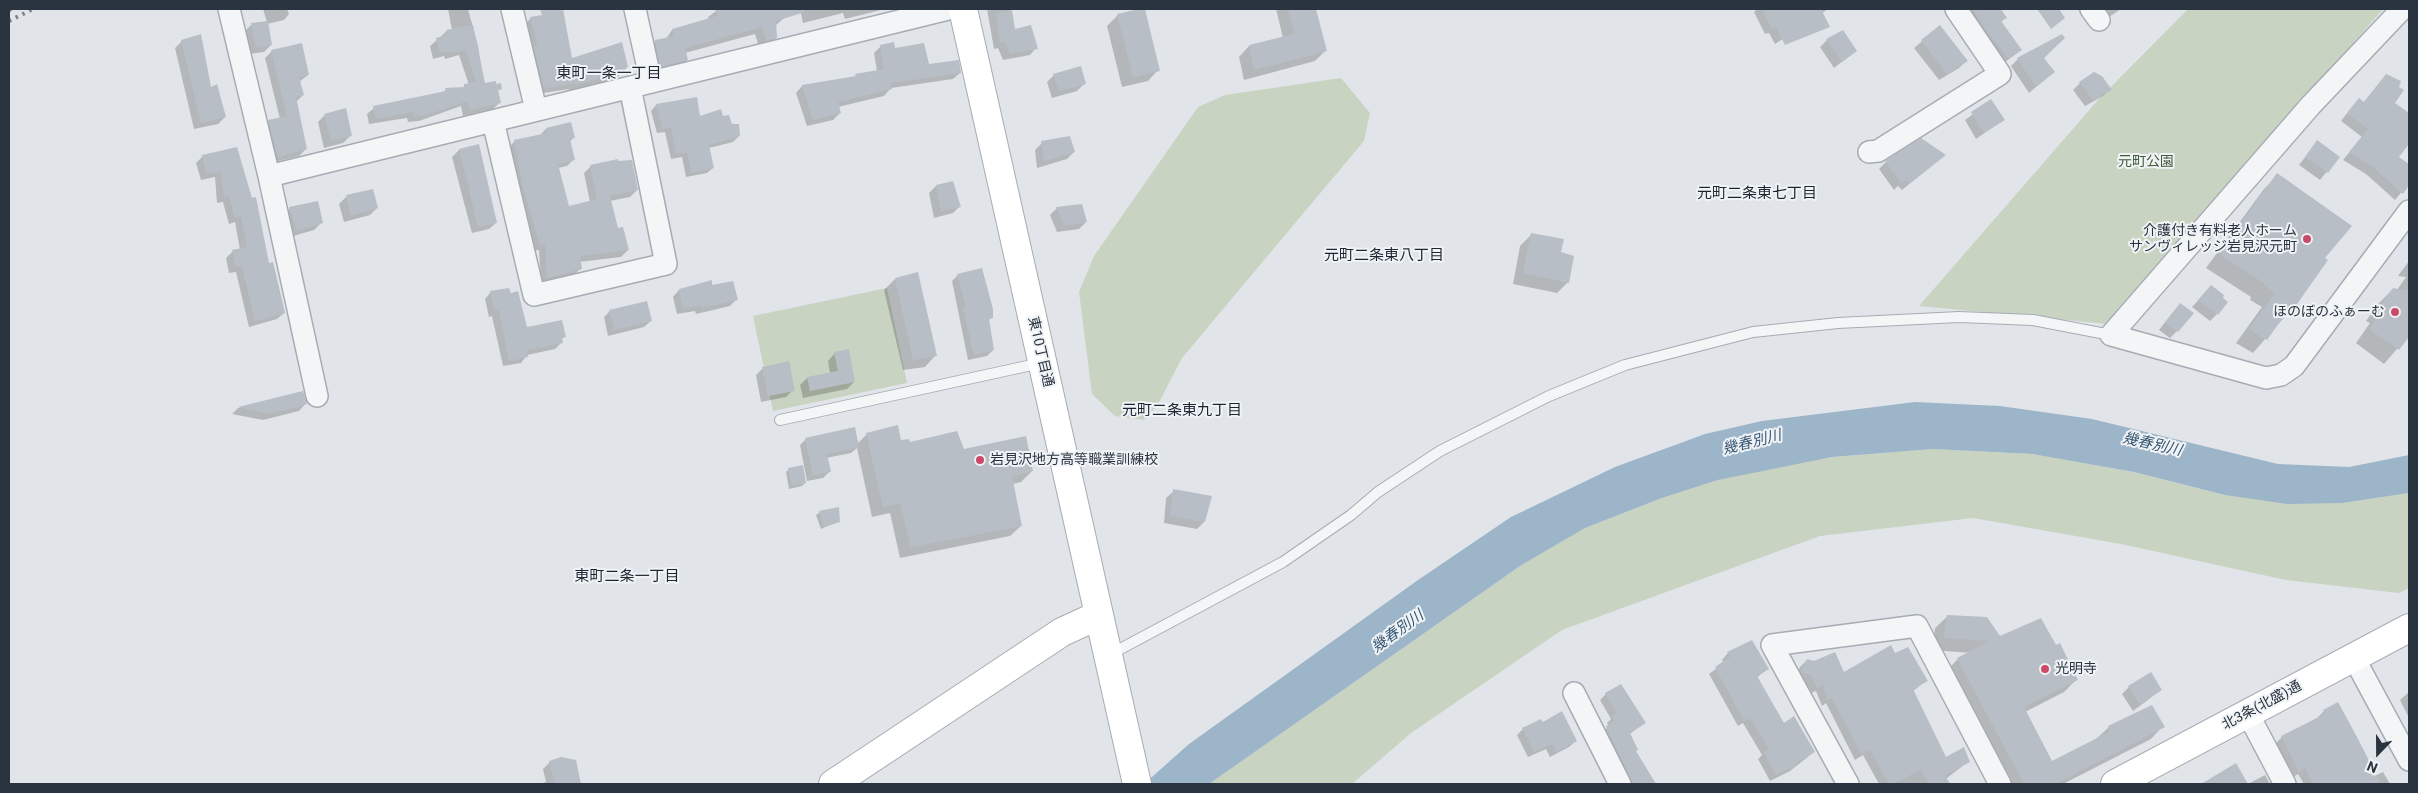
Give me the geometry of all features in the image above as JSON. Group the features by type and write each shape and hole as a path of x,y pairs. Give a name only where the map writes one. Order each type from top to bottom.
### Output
{"street":[{"path":"229,9 269,176 317,396"},
{"path":"512,9 536,110"},
{"path":"635,9 651,82"},
{"path":"269,176 948,9"},
{"name":"東10丁目通","path":"963,9 1137,784"},
{"path":"1869,152 1878,151 2000,74 1956,9"},
{"path":"2402,9 2311,105 2111,335 2266,378 2281,375 2294,366 2409,211"},
{"path":"493,121 534,295 666,264 630,87"},
{"path":"833,784 1062,632 1099,615"},
{"path":"1848,784 1772,645 1917,626 2000,784"},
{"name":"北3条(北盛)通","path":"2130,781 2248,714 2409,628"},
{"path":"2354,658 2409,760"},
{"path":"1574,693 1620,784"},
{"path":"2248,714 2285,784"}],"lane":[{"path":"1108,656 1283,562 1351,515 1378,492 1440,451 1549,396 1625,365 1753,332 1838,322 1959,317 2033,320 2111,335"},
{"path":"780,420 1042,363"}],"green space":[{"name":"元町公園","path":"2188,9 2383,9 2107,324 1919,306 2098,100"},
{"path":"1341,78 1370,113 1364,141 1182,358 1157,406 1144,420 1115,416 1092,394 1079,292 1094,256 1198,107 1225,95"},
{"path":"887,288 907,383 773,411 753,316"},
{"path":"1933,449 2032,454 2134,472 2225,495 2343,503 2409,493 2409,588 2399,593 2286,580 2121,544 1973,518 1820,536 1562,630 1411,733 1352,784 1209,784 1520,566 1585,528 1662,498 1718,480 1768,468 1832,457"}],"water":[{"name":"幾春別川","path":"1915,402 2000,406 2092,419 2278,464 2349,467 2409,455 2409,493 2343,503 2287,504 2225,495 2134,472 2032,454 1933,449 1832,457 1718,480 1662,498 1585,528 1520,566 1209,784 1144,784 1189,744 1418,580 1511,517 1615,467 1705,434 1762,421"}],"building":[{"path":"540,9 563,9 572,58 622,42 628,67 624,68 624,72 597,77 598,79 576,85 576,83 544,88 534,47 538,46 530,17 542,15"},
{"path":"715,9 805,9 805,12 776,21 777,38 766,41 762,27 685,48 688,60 660,67 655,40 674,36 672,29 717,16"},
{"path":"1145,9 1160,71 1133,77 1117,14"},
{"path":"1288,9 1316,9 1327,51 1254,70 1249,45 1294,34"},
{"path":"1762,9 1821,9 1830,27 1785,45 1776,27 1771,28"},
{"path":"1973,9 2001,9 2007,18 2001,21 2022,50 2009,59 1986,30"},
{"path":"2037,9 2059,9 2065,18 2051,29"},
{"path":"1012,10 1015,29 1031,25 1038,49 1010,54 1005,42 1000,43 996,13"},
{"path":"268,21 272,45 256,48 251,23"},
{"path":"473,25 485,83 496,81 496,84 501,83 502,89 498,90 501,103 470,110 468,101 426,115 414,117 413,112 376,119 373,106 446,91 445,88 464,87 464,84 476,82 466,50 440,53 436,38 447,35 446,30"},
{"path":"1940,25 1968,61 1947,74 1921,40"},
{"path":"1843,30 1857,51 1842,62 1826,39"},
{"path":"201,34 211,87 217,84 226,117 201,123 181,40"},
{"path":"2062,34 2065,38 2044,58 2055,72 2036,87 2017,58"},
{"path":"894,42 895,48 924,43 929,64 959,60 961,73 890,83 892,89 838,102 841,113 813,120 802,85 856,76 855,74 884,69 880,45"},
{"path":"302,43 309,75 299,77 304,95 296,97 307,149 278,157 268,120 287,116 271,50"},
{"path":"1081,66 1086,84 1059,91 1053,74"},
{"path":"2094,72 2102,76 2112,90 2093,100 2079,82"},
{"path":"2386,74 2401,81 2399,87 2404,90 2395,103 2409,113 2409,144 2399,157 2409,164 2409,185 2403,194 2373,167 2349,152 2368,129 2347,113 2359,98 2364,102"},
{"path":"697,97 700,116 721,109 723,116 729,115 732,124 739,124 740,136 709,145 714,168 692,173 687,152 676,154 671,127 662,129 656,104"},
{"path":"1991,99 2005,120 1984,133 1971,112"},
{"path":"346,108 352,136 331,141 324,114"},
{"path":"571,122 575,138 570,139 575,160 558,164 569,206 597,199 590,165 618,159 618,161 632,160 638,190 610,196 618,228 623,227 629,250 580,256 582,269 547,278 545,244 540,245 522,183 514,140 547,133 546,128"},
{"path":"1070,136 1075,152 1044,161 1041,141"},
{"path":"1921,138 1946,155 1909,184 1906,180 1902,184 1885,161"},
{"path":"2317,140 2340,157 2328,173 2305,157"},
{"path":"479,144 497,223 478,227 459,149"},
{"path":"237,147 252,198 256,197 269,263 273,262 285,313 255,321 242,266 236,267 232,250 247,247 241,216 235,218 229,196 224,197 221,171 207,174 202,155"},
{"name":"介護付き有料老人ホーム サンヴィレッジ岩見沢元町","path":"2277,173 2352,226 2325,258 2328,260 2295,307 2292,305 2267,340 2249,329 2275,293 2264,283 2219,254"},
{"path":"953,181 961,207 941,211 936,185"},
{"path":"373,189 378,208 351,216 346,195"},
{"path":"318,201 323,223 297,231 289,207"},
{"path":"1082,204 1087,222 1064,226 1056,207"},
{"path":"1531,233 1564,239 1561,252 1574,256 1569,283 1523,273"},
{"path":"982,268 993,309 993,318 989,319 994,350 974,355 963,308 966,307 957,274"},
{"path":"918,272 937,356 913,360 895,278"},
{"path":"712,280 712,285 733,281 738,300 702,308 701,305 683,309 679,289"},
{"path":"2211,285 2224,295 2223,298 2228,302 2218,315 2198,300"},
{"path":"509,288 511,293 518,291 527,327 562,320 566,337 562,338 563,343 527,350 528,357 509,361 499,310 495,311 490,291"},
{"name":"ほのぼのふぁーむ","path":"2393,288 2409,291 2409,337 2399,350 2369,329 2383,308 2379,307"},
{"path":"647,301 652,321 614,330 609,310"},
{"path":"2180,303 2194,313 2178,332 2165,323"},
{"path":"849,349 855,382 810,391 807,377 838,371 834,352"},
{"path":"789,361 795,391 768,396 762,367"},
{"path":"303,391 307,404 271,414 238,407"},
{"path":"898,425 901,440 909,439 910,442 957,431 964,449 1026,436 1033,471 1012,476 1022,526 911,547 900,503 883,507 866,433"},
{"path":"855,427 859,447 827,454 831,472 813,475 805,438"},
{"path":"803,465 806,483 792,486 788,468"},
{"path":"1173,489 1212,496 1205,522 1170,516"},
{"path":"839,507 840,522 824,527 819,511"},
{"path":"1947,615 1987,617 2000,636 2041,618 2056,645 2060,643 2078,680 2024,707 2052,761 2109,732 2108,726 2152,705 2165,727 2055,784 2024,784 1957,658 1990,641 1944,638"},
{"path":"1752,640 1769,669 1757,676 1784,723 1794,716 1815,752 1797,762 1798,765 1776,775 1764,752 1769,749 1750,718 1744,721 1715,667 1730,657 1727,652"},
{"path":"1891,645 1895,653 1908,647 1928,681 1913,689 1946,757 1964,747 1970,762 1945,775 1950,784 1929,784 1921,769 1894,784 1889,784 1870,750 1861,754 1832,698 1828,700 1823,685 1817,688 1811,675 1801,672 1807,659 1814,661 1835,652 1844,672"},
{"path":"2151,672 2162,690 2140,704 2128,686"},
{"path":"1621,684 1646,723 1630,733 1638,750 1636,751 1656,784 1633,784 1606,726 1615,721 1612,716 1617,713 1605,693"},
{"path":"2338,702 2381,784 2314,784 2305,768 2299,772 2281,736 2325,714 2323,710"},
{"path":"1562,711 1577,741 1556,752 1552,744 1534,752 1522,728 1541,719 1543,722"},
{"path":"561,757 576,760 581,784 555,784 549,761"},
{"path":"2236,763 2248,784 2201,784"}],"railway":[{"path":"9,21 33,9"}],"place":[{"name":"介護付き有料老人ホーム サンヴィレッジ岩見沢元町","path":"2307,239"},
{"name":"ほのぼのふぁーむ","path":"2395,312"},
{"name":"岩見沢地方高等職業訓練校","path":"980,460"},
{"name":"光明寺","path":"2045,669"}],"district":[{"name":"東町一条一丁目","path":"609,74"},
{"name":"元町二条東七丁目","path":"1757,194"},
{"name":"元町二条東八丁目","path":"1384,256"},
{"name":"元町二条東九丁目","path":"1182,411"},
{"name":"東町二条一丁目","path":"627,577"}]}
